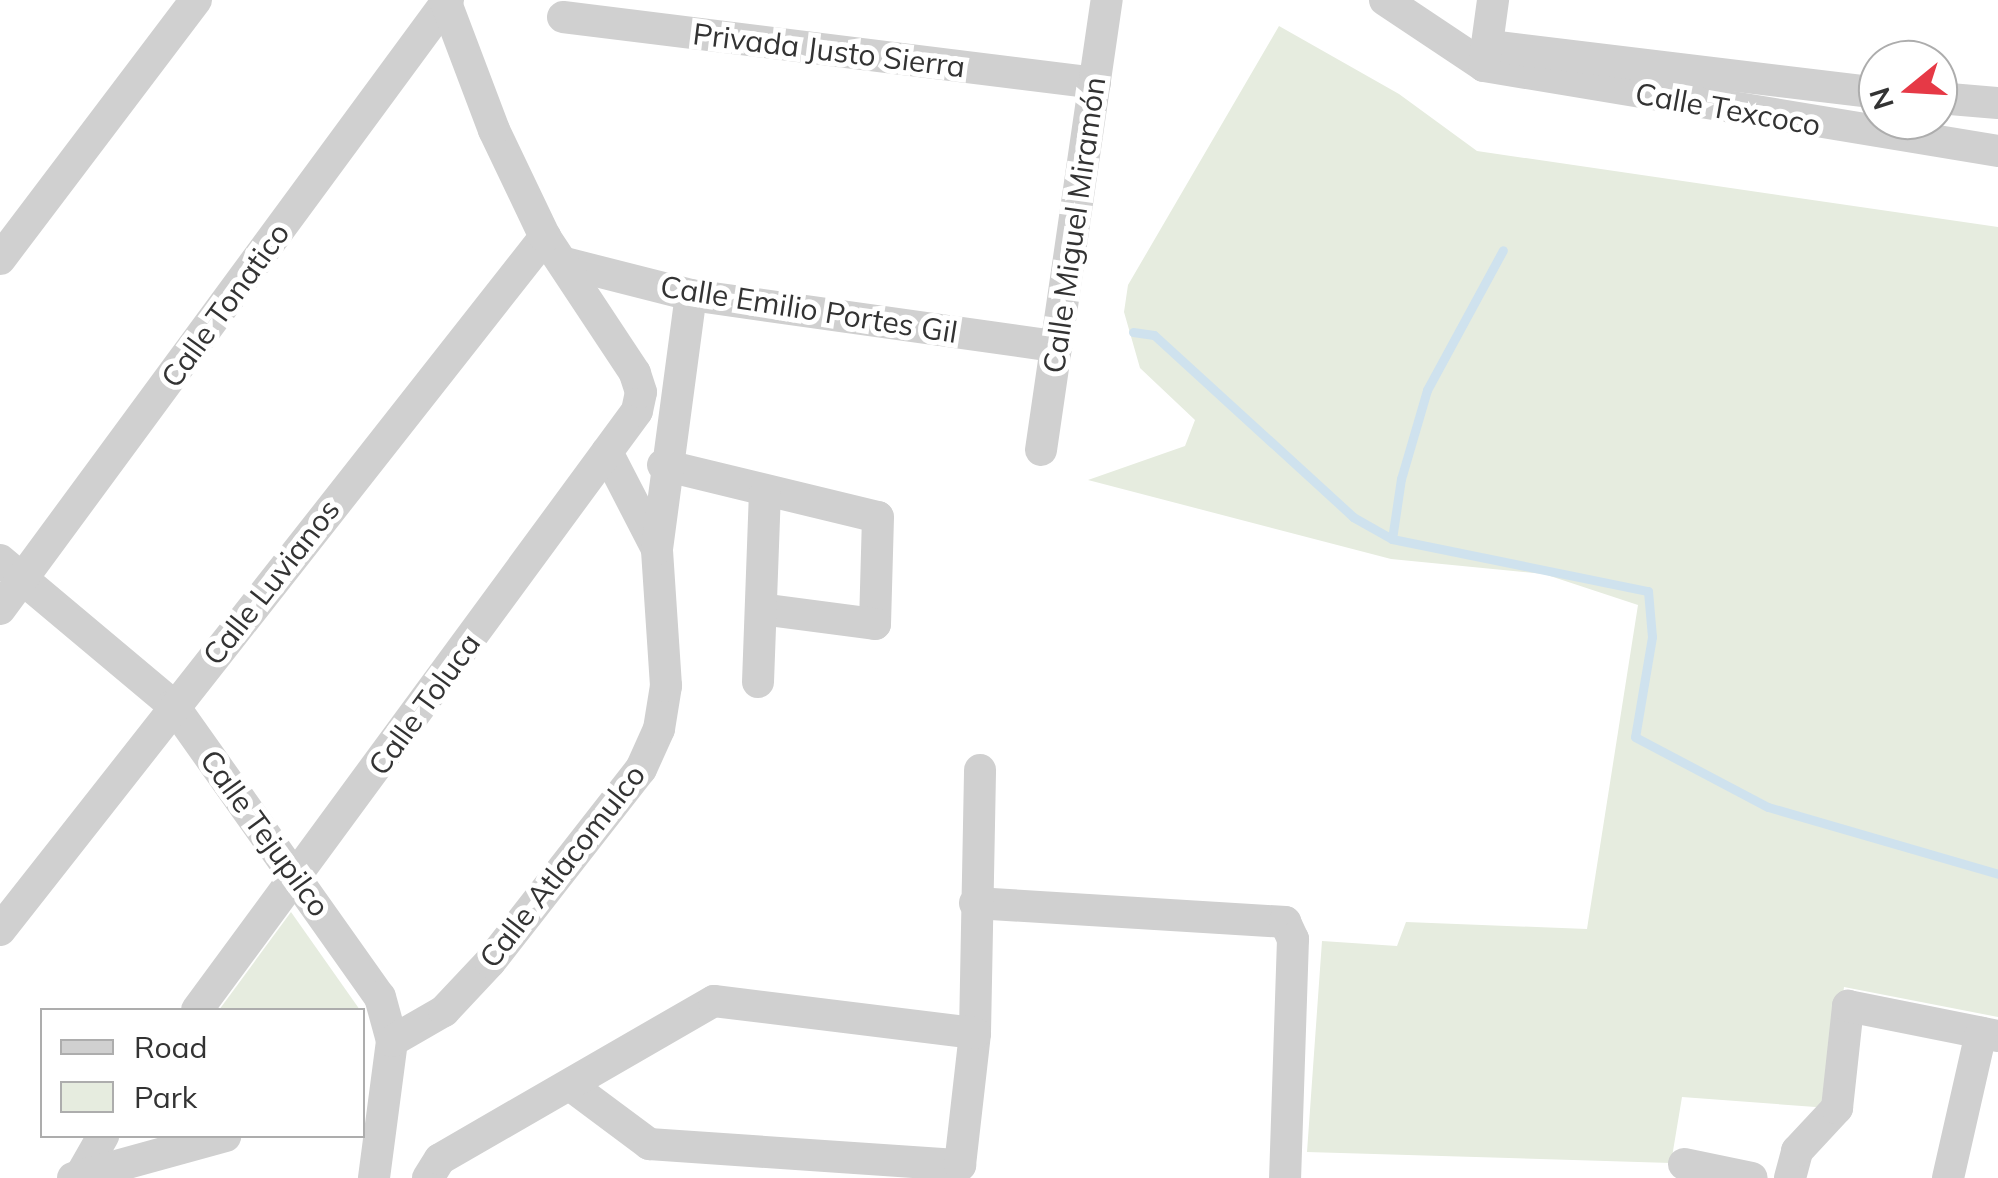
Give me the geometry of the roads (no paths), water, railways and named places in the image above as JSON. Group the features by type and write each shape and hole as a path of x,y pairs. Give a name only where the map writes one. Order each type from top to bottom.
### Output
{"street":[{"path":"0,259 196,0"},
{"path":"446,0 494,130 555,250"},
{"name":"Calle Tonatico","path":"0,609 13,569 446,0"},
{"name":"Calle Miguel Miramón","path":"1040,450 1108,0"},
{"name":"Calle Texcoco","path":"1385,0 1480,53 1998,151"},
{"path":"1480,53 1493,0"},
{"name":"Privada Justo Sierra","path":"564,17 1095,84"},
{"name":"Calle Texcoco","path":"1480,53 1858,91"},
{"path":"1958,100 1998,103"},
{"name":"Calle Emilio Portes Gil","path":"555,250 691,295 1056,346"},
{"name":"Calle Toluca","path":"199,1008 637,411 642,392 555,250"},
{"name":"Calle Luvianos","path":"0,930 174,705 555,250"},
{"name":"Calle Atlacomulco","path":"392,1041 444,1011 490,962 641,769 659,730 666,686 657,549 663,465 691,295"},
{"path":"608,452 657,549"},
{"path":"663,465 765,494 878,517 874,624 761,609"},
{"path":"758,682 765,494"},
{"name":"Calle Tejupilco","path":"13,569 174,705 380,997 392,1041 373,1087 374,1178"},
{"path":"574,1088 649,1144 960,1165 976,1033 974,903 980,770"},
{"path":"974,903 1275,918 1284,922 1293,939 1285,1178"},
{"path":"428,1178 440,1159 574,1088 605,1059 714,1001 976,1033"},
{"path":"1790,1178 1797,1152 1837,1108 1848,1006 1990,1034 1948,1178"},
{"path":"78,1175 102,1138"},
{"path":"78,1175 117,1171 219,1138"},
{"path":"1684,1164 1752,1178"}],"waterway":[{"path":"1392,539 1401,479 1427,390 1503,250"},
{"path":"1133,332 1154,335 1353,517 1392,539 1648,591 1652,637 1635,737 1768,807 1998,874"}]}
